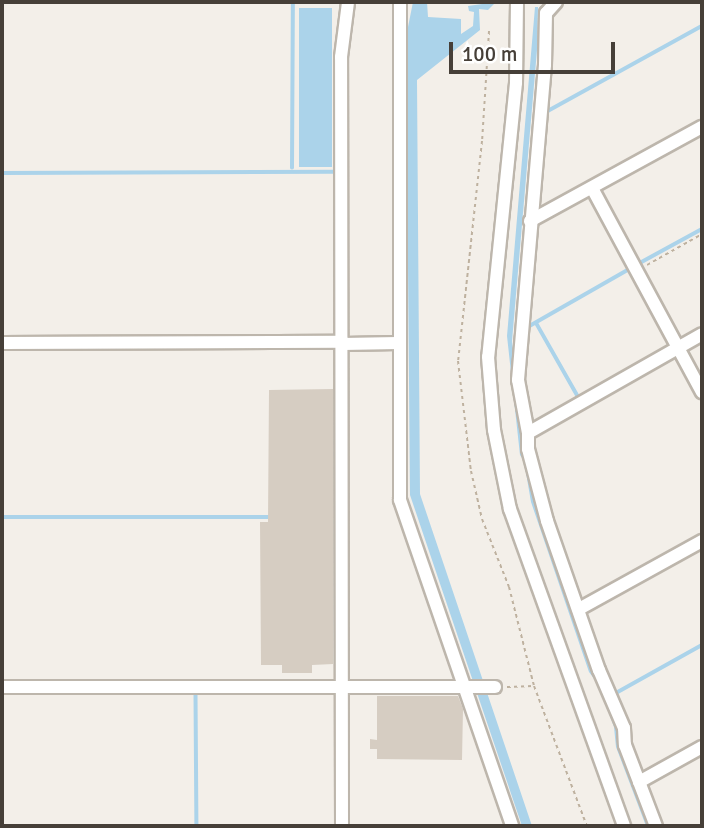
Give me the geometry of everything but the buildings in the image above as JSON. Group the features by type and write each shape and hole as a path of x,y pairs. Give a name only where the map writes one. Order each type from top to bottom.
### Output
{"street":[{"path":"342,826 344,686 341,57 348,2"},
{"path":"400,2 400,500 512,826"},
{"path":"517,2 516,83 488,357 494,430 510,509 624,826"},
{"path":"556,2 546,13 545,65 516,369 528,433 528,450 547,521 599,670 624,728 625,745 656,826"},
{"path":"530,221 702,127"},
{"path":"592,188 702,392"},
{"path":"528,433 702,334"},
{"path":"2,343 398,343"},
{"path":"579,609 702,541"},
{"path":"2,687 495,687"},
{"path":"639,782 702,747"}],"path":[{"path":"637,271 702,234"},
{"path":"495,687 534,686"}],"water":[{"path":"413,2 427,2 428,17 461,19 461,34 473,26 474,12 469,11 468,6 496,2 488,10 479,9 480,30 417,80 420,494 532,826 522,826 410,495 406,37"},
{"path":"535,7 538,7 537,50 512,341 525,453 653,826 646,826 616,747 614,727 598,684 589,672 531,502 524,461 520,455 507,336"},
{"path":"299,8 332,8 332,167 299,167"}],"waterway":[{"path":"292,168 293,4"},
{"path":"546,112 702,26"},
{"path":"2,173 333,172"},
{"path":"638,264 702,229"},
{"path":"526,328 631,268"},
{"path":"537,324 579,398"},
{"path":"2,517 272,517"},
{"path":"616,693 702,645"},
{"path":"196,694 197,826"}]}
